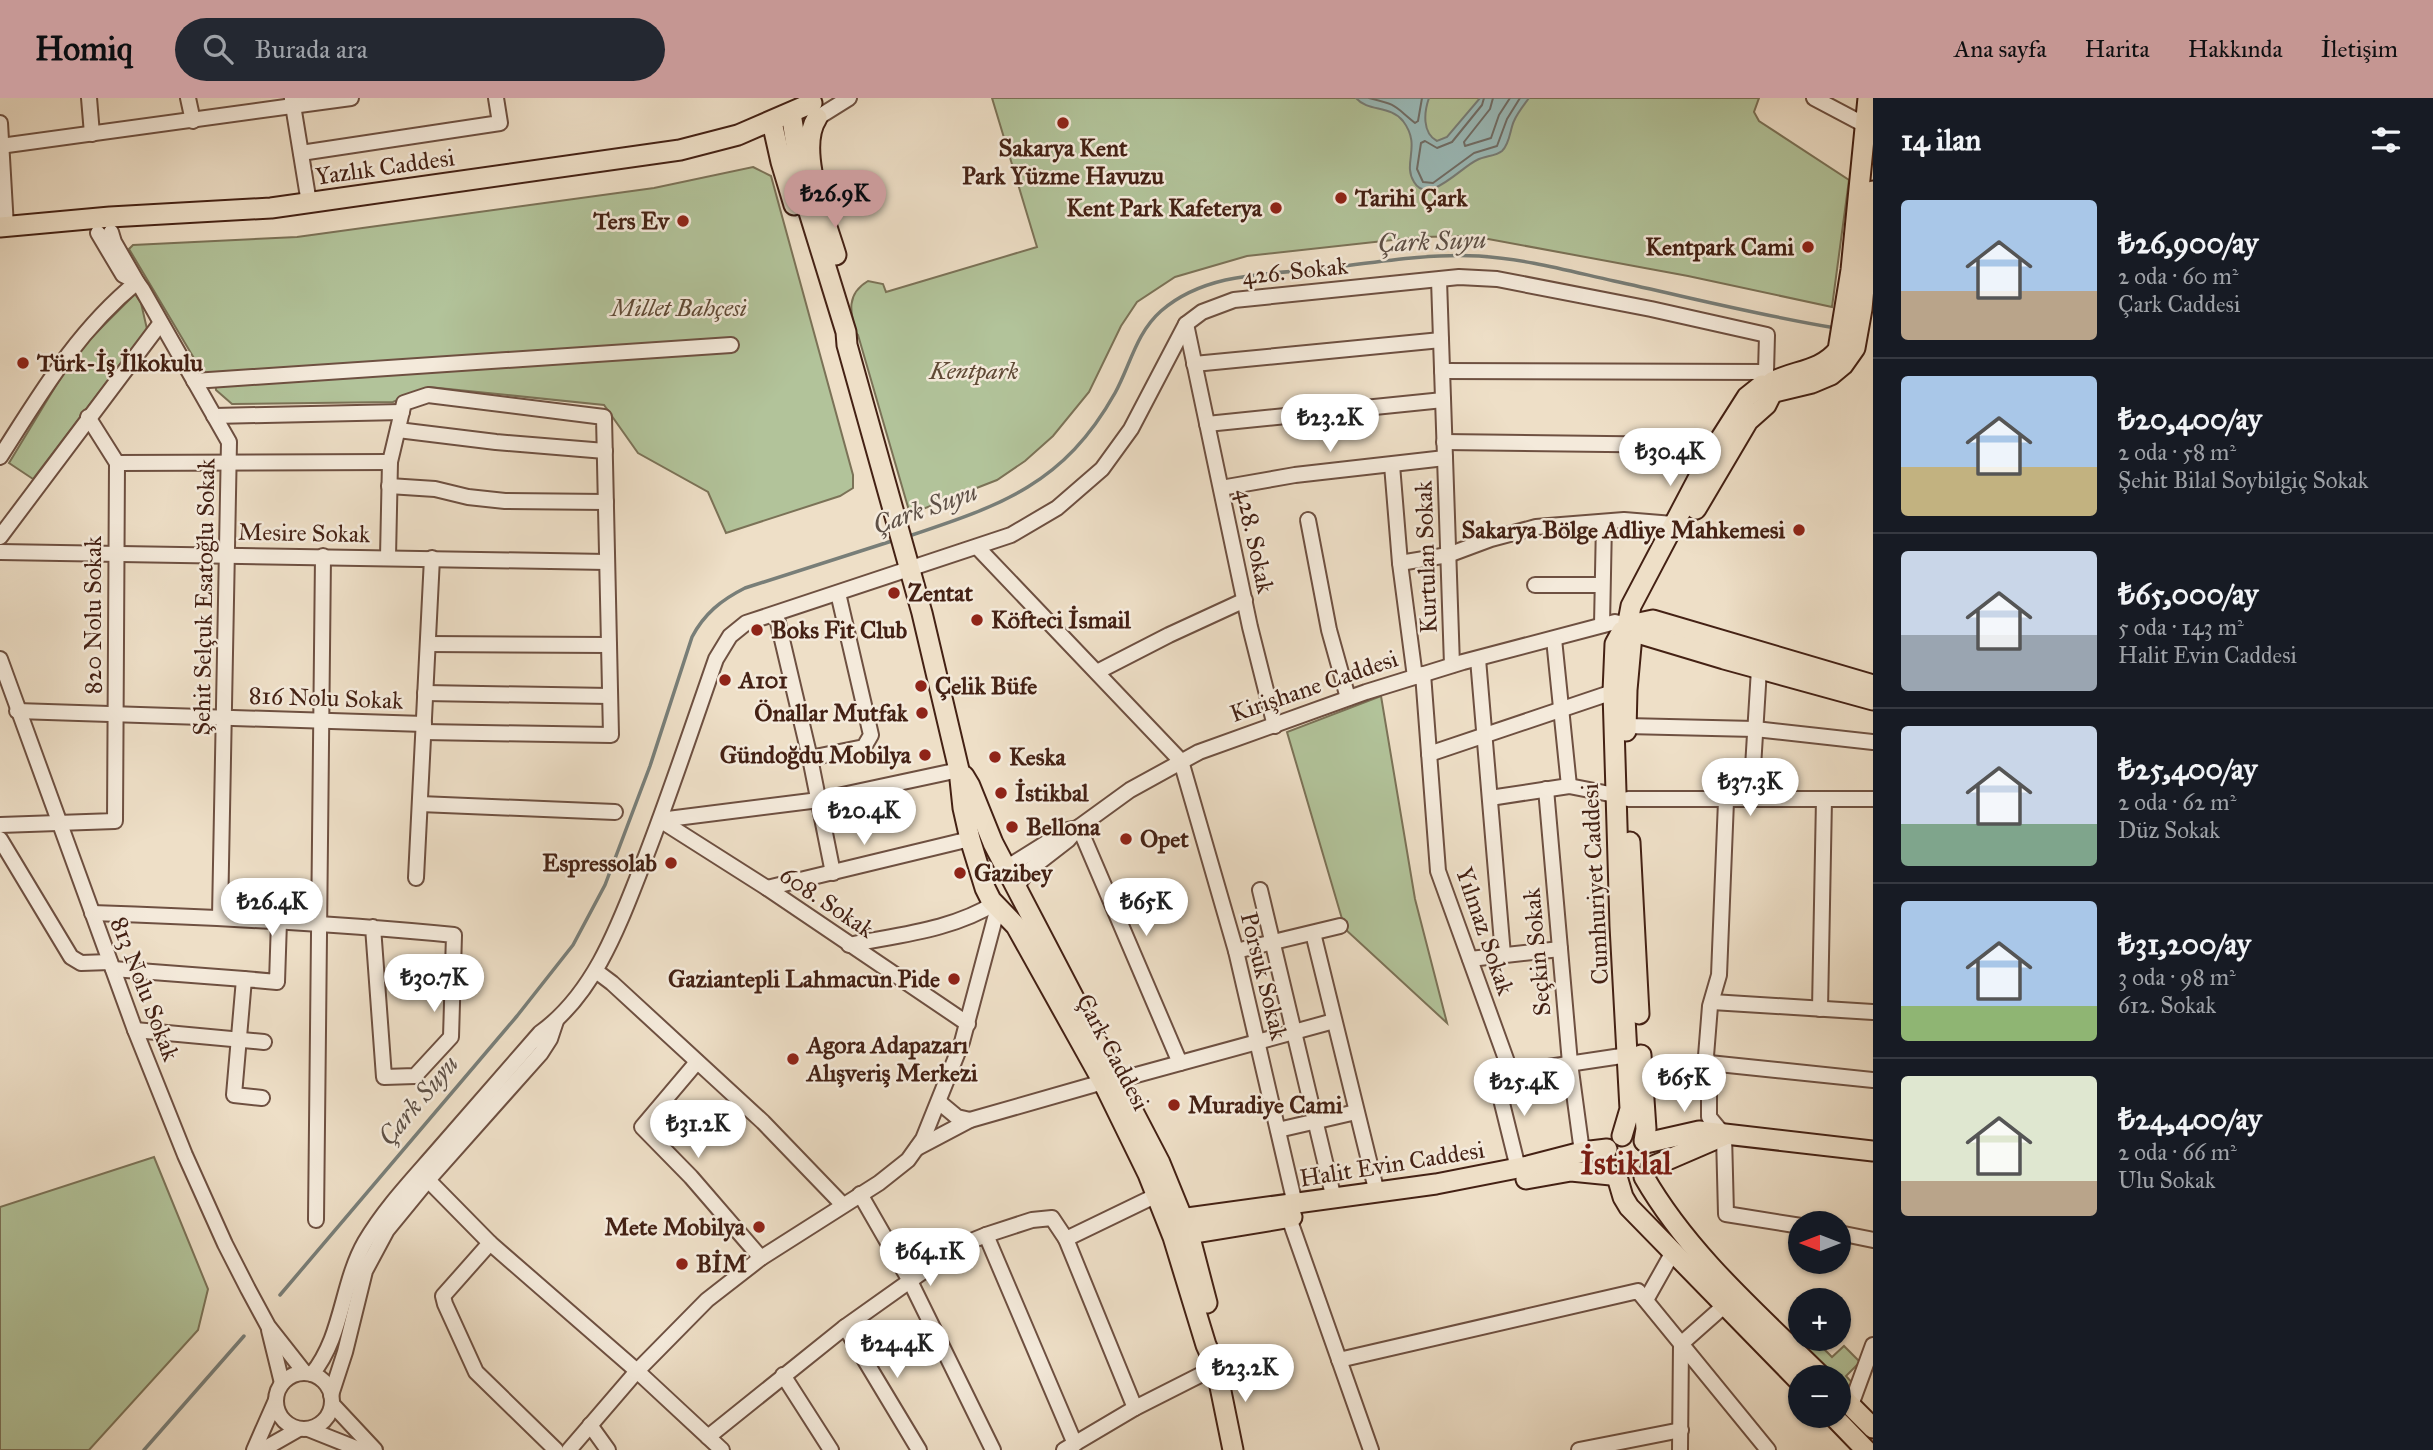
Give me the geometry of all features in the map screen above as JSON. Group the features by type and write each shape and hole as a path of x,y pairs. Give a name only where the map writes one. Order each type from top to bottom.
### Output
{"main road":[{"path":"772,122 803,108"},
{"name":"Çark Caddesi","path":"803,108 804,197 847,338 909,564 959,769 963,808 970,839 993,899 1016,926 1160,1163 1216,1342 1216,1367 1233,1450"},
{"path":"1854,307 1868,109"},
{"name":"Çark Caddesi","path":"772,122 781,162 819,288 828,312 847,338"},
{"name":"Yazlık Caddesi","path":"3,227 309,203 680,150 738,135 772,122"},
{"path":"1629,627 1631,606 1673,524 1712,452 1747,397 1781,378 1814,369 1846,349 1873,191"},
{"path":"1629,627 1644,609 1669,554 1736,440 1748,421 1766,405 1769,385"},
{"name":"Kirişhane Caddesi","path":"1629,627 1653,620 1873,685"},
{"name":"Kirişhane Caddesi","path":"1629,627 1759,669 1873,700"},
{"name":"Cumhuriyet Caddesi","path":"1629,627 1615,644 1612,692 1622,797 1645,1142"},
{"name":"Cumhuriyet Caddesi","path":"1622,1136 1630,1109 1622,797 1629,627"},
{"name":"Çark Caddesi","path":"959,769 970,786 1006,867 1110,1081 1157,1195 1178,1227"},
{"path":"1006,867 993,876 993,899 1011,900 1017,886"},
{"path":"1645,1142 1699,1131 1873,1151"},
{"path":"1615,1177 1631,1182 1724,1135"},
{"path":"1788,1370 1629,1207 1605,1160 1607,1149 1613,1141 1622,1136 1633,1136 1645,1142 1652,1154 1647,1172 1666,1213 1690,1245 1810,1365"},
{"name":"Halit Evin Caddesi","path":"1178,1227 1518,1168 1582,1152 1607,1149"},
{"name":"Halit Evin Caddesi","path":"1289,1209 1438,1195 1571,1171 1615,1177"},
{"path":"1851,1406 1873,1428"},
{"path":"1845,1428 1866,1450"}],"street":[{"path":"89,98 92,134"},
{"path":"188,98 193,121"},
{"path":"1,146 193,121 293,103 351,98"},
{"path":"301,153 500,123 496,98"},
{"path":"803,108 849,98"},
{"path":"1814,98 1868,109"},
{"path":"293,103 309,203"},
{"path":"0,123 3,227"},
{"name":"Şehit Selçuk Esatoğlu Sokak","path":"105,233 123,275 137,282 160,324 200,381 229,442 220,917"},
{"name":"426. Sokak","path":"1186,324 1202,312 1234,300 1459,277 1497,279 1768,335 1769,385"},
{"name":"Kurtulan Sokak","path":"1439,279 1452,665"},
{"path":"0,457 69,351 88,327 137,282"},
{"path":"0,537 160,324"},
{"path":"254,1450 282,1383 289,1378 309,1374 322,1361 333,1340 348,1284 363,1245 386,1209 540,1033 556,1021 596,971 621,920 660,820 716,659 730,636 746,624 838,593 909,564 977,547 1011,535 1057,508 1102,468 1131,429 1186,324"},
{"name":"428. Sokak","path":"1186,324 1275,726"},
{"path":"1194,364 1441,340"},
{"path":"200,381 731,345"},
{"path":"1442,371 1769,385"},
{"path":"388,557 390,462 404,403 428,395 604,417 610,696 425,693"},
{"path":"1208,425 1443,400"},
{"path":"215,416 402,412"},
{"path":"88,417 117,463 390,462"},
{"path":"398,430 605,451"},
{"path":"1444,442 1689,445 1712,452"},
{"path":"1221,488 1295,475 1445,458"},
{"name":"820 Nolu Sokak","path":"59,823 115,821 117,463"},
{"name":"Yılmaz Sokak","path":"1392,465 1400,563 1429,754 1438,871 1511,1073"},
{"path":"389,486 435,489 468,497 505,501 606,502"},
{"path":"1308,520 1329,630 1349,698"},
{"path":"1400,563 1448,555 1536,527 1624,520 1673,524"},
{"path":"1602,625 1604,522"},
{"path":"977,547 1181,761"},
{"name":"Mesire Sokak","path":"0,552 607,562"},
{"path":"316,1220 323,556"},
{"path":"416,878 432,558"},
{"path":"1535,584 1602,585"},
{"path":"810,758 863,747 869,742 871,735 838,593"},
{"path":"1097,672 1245,600"},
{"path":"776,614 810,758 833,873"},
{"name":"Kirişhane Caddesi","path":"1017,886 1028,871 1068,840 1079,827 1130,790 1199,752 1349,698 1452,665 1615,622 1629,627"},
{"name":"Kirişhane Caddesi","path":"1582,632 1613,635 1629,627"},
{"path":"1554,639 1569,786"},
{"path":"428,644 609,645"},
{"name":"813 Nolu Sokak","path":"0,659 135,1030 185,1155 219,1231 268,1326"},
{"path":"1478,659 1503,956"},
{"path":"1751,800 1759,669"},
{"path":"1429,754 1612,692"},
{"name":"816 Nolu Sokak","path":"17,711 321,721 611,735 610,696"},
{"path":"1626,726 1755,729 1873,742"},
{"name":"Porsuk Sokak","path":"1181,761 1236,951 1258,1040 1278,1130 1289,1209 1371,1450"},
{"path":"660,820 819,800 959,769"},
{"path":"1490,798 1569,786 1622,797 1726,800 1873,799"},
{"name":"Seçkin Sokak","path":"1546,789 1570,1063 1582,1152"},
{"path":"1821,1009 1824,799"},
{"path":"1726,800 1719,975 1712,1002 1706,1055 1709,1063 1709,1117 1724,1135 1726,1214 1788,1224"},
{"path":"420,804 615,811"},
{"name":"608. Sokak","path":"660,820 767,888 968,1024"},
{"path":"0,825 59,823"},
{"path":"1079,827 1180,1063"},
{"name":"Kirişhane Caddesi","path":"1006,867 1067,830 1079,827"},
{"path":"0,839 71,957 81,963 277,982 279,921"},
{"path":"767,888 970,839"},
{"path":"1260,890 1334,1199"},
{"path":"849,945 939,925 981,912 993,899"},
{"path":"569,1450 637,1371 696,1310 761,1258 908,1160 917,1148 939,1102 968,1024 993,899"},
{"path":"92,913 318,922 373,927 454,935 451,1038 415,1076 384,1077 373,927"},
{"path":"1236,951 1340,926"},
{"path":"1313,933 1377,1193"},
{"path":"1470,959 1560,949"},
{"path":"596,971 763,1122 844,1205"},
{"path":"244,979 234,1096 262,1098"},
{"path":"1712,1002 1873,1012"},
{"path":"261,1450 324,1421 365,1271 387,1230 541,1053 550,1039 556,1021"},
{"path":"917,1148 970,1120 1334,1021"},
{"path":"135,1030 264,1042"},
{"path":"1518,1168 1495,1075 1628,1055"},
{"path":"697,1062 642,1127 691,1177 761,1258"},
{"path":"1709,1063 1873,1080"},
{"path":"939,1102 957,1117 970,1120"},
{"path":"1278,1130 1356,1112"},
{"path":"428,1180 490,1242 722,1450"},
{"path":"860,1194 910,1281 993,1450"},
{"path":"1066,1239 1157,1195"},
{"path":"708,1437 845,1327 959,1246 1032,1220 1052,1218 1066,1239 1135,1408"},
{"path":"986,1235 1070,1447 1135,1408 1216,1367"},
{"path":"1852,1236 1873,1240"},
{"path":"490,1242 443,1296 445,1304 476,1372 556,1450"},
{"path":"1646,1300 1673,1252"},
{"path":"1339,1360 1639,1291 1768,1450"},
{"path":"1680,1450 1681,1344 1725,1305"},
{"path":"268,1326 309,1374 320,1379 331,1399 375,1450"},
{"path":"268,1326 282,1383"},
{"path":"845,1327 919,1450"},
{"path":"1851,1388 1873,1345"},
{"path":"783,1375 831,1450"},
{"path":"276,1399 276,1407 284,1421 361,1450"},
{"path":"590,1426 608,1450"},
{"path":"1579,1450 1681,1430"}],"green space":[{"name":"Kentpark","path":"992,98 1759,98 1754,112 1759,121 1849,180 1832,307 1688,276 1472,236 1420,237 1247,256 1175,277 1137,302 1121,326 1089,392 1053,436 1025,461 997,480 910,514 852,318 853,298 868,281 883,284 886,292 1037,247"},
{"name":"Millet Bahçesi","path":"753,167 771,176 853,475 853,488 840,496 726,533 708,492 638,453 604,405 429,387 393,402 232,404 216,390 215,374 204,375 129,249 133,245 297,237 654,188"},
{"path":"135,294 141,303 147,329 33,479 9,463 63,374 87,342"},
{"path":"1381,696 1415,899 1447,1023 1345,929 1287,732"},
{"path":"154,1157 208,1289 198,1330 89,1450 0,1450 0,1207"},
{"path":"1810,1351 1826,1351 1832,1357 1839,1351 1849,1351 1860,1362 1851,1371 1851,1365 1823,1365"}],"water":[{"path":"1356,98 1429,98 1425,116 1427,128 1437,141 1447,137 1480,98 1529,98 1516,118 1502,151 1477,160 1445,183 1428,190 1420,188 1411,175 1411,138 1403,121 1392,113 1367,105"}],"waterway":[{"name":"Çark Suyu","path":"909,536 1002,501 1052,470 1095,424 1115,393 1139,339 1152,320 1177,299 1213,283 1252,275 1416,258 1479,256 1547,266 1836,328"},
{"name":"Çark Suyu","path":"280,1295 517,1016 573,945 605,885 650,766 692,637 702,621 728,597 745,588 895,540"},
{"name":"Çark Suyu","path":"144,1450 244,1336"}],"place":[{"name":"Sakarya Kent Park Yüzme Havuzu","path":"1063,123"},
{"name":"Tarihi Çark","path":"1341,198"},
{"name":"Kent Park Kafeterya","path":"1276,208"},
{"name":"Ters Ev","path":"683,221"},
{"name":"Kentpark Cami","path":"1808,247"},
{"name":"Türk-İş İlkokulu","path":"23,363"},
{"name":"Sakarya Bölge Adliye Mahkemesi","path":"1799,530"},
{"name":"Zentat","path":"894,593"},
{"name":"Köfteci İsmail","path":"977,620"},
{"name":"Boks Fit Club","path":"757,630"},
{"name":"A101","path":"725,680"},
{"name":"Çelik Büfe","path":"921,686"},
{"name":"Önallar Mutfak","path":"922,713"},
{"name":"Gündoğdu Mobilya","path":"925,755"},
{"name":"Keska","path":"995,757"},
{"name":"İstikbal","path":"1001,793"},
{"name":"Bellona","path":"1012,827"},
{"name":"Opet","path":"1126,839"},
{"name":"Espressolab","path":"671,863"},
{"name":"Gazibey","path":"960,873"},
{"name":"Gaziantepli Lahmacun Pide","path":"954,979"},
{"name":"Agora Adapazarı Alışveriş Merkezi","path":"793,1059"},
{"name":"Muradiye Cami","path":"1174,1105"},
{"name":"Mete Mobilya","path":"759,1227"},
{"name":"BİM","path":"682,1264"}],"district":[{"name":"İstiklal","path":"1626,1163"}]}
